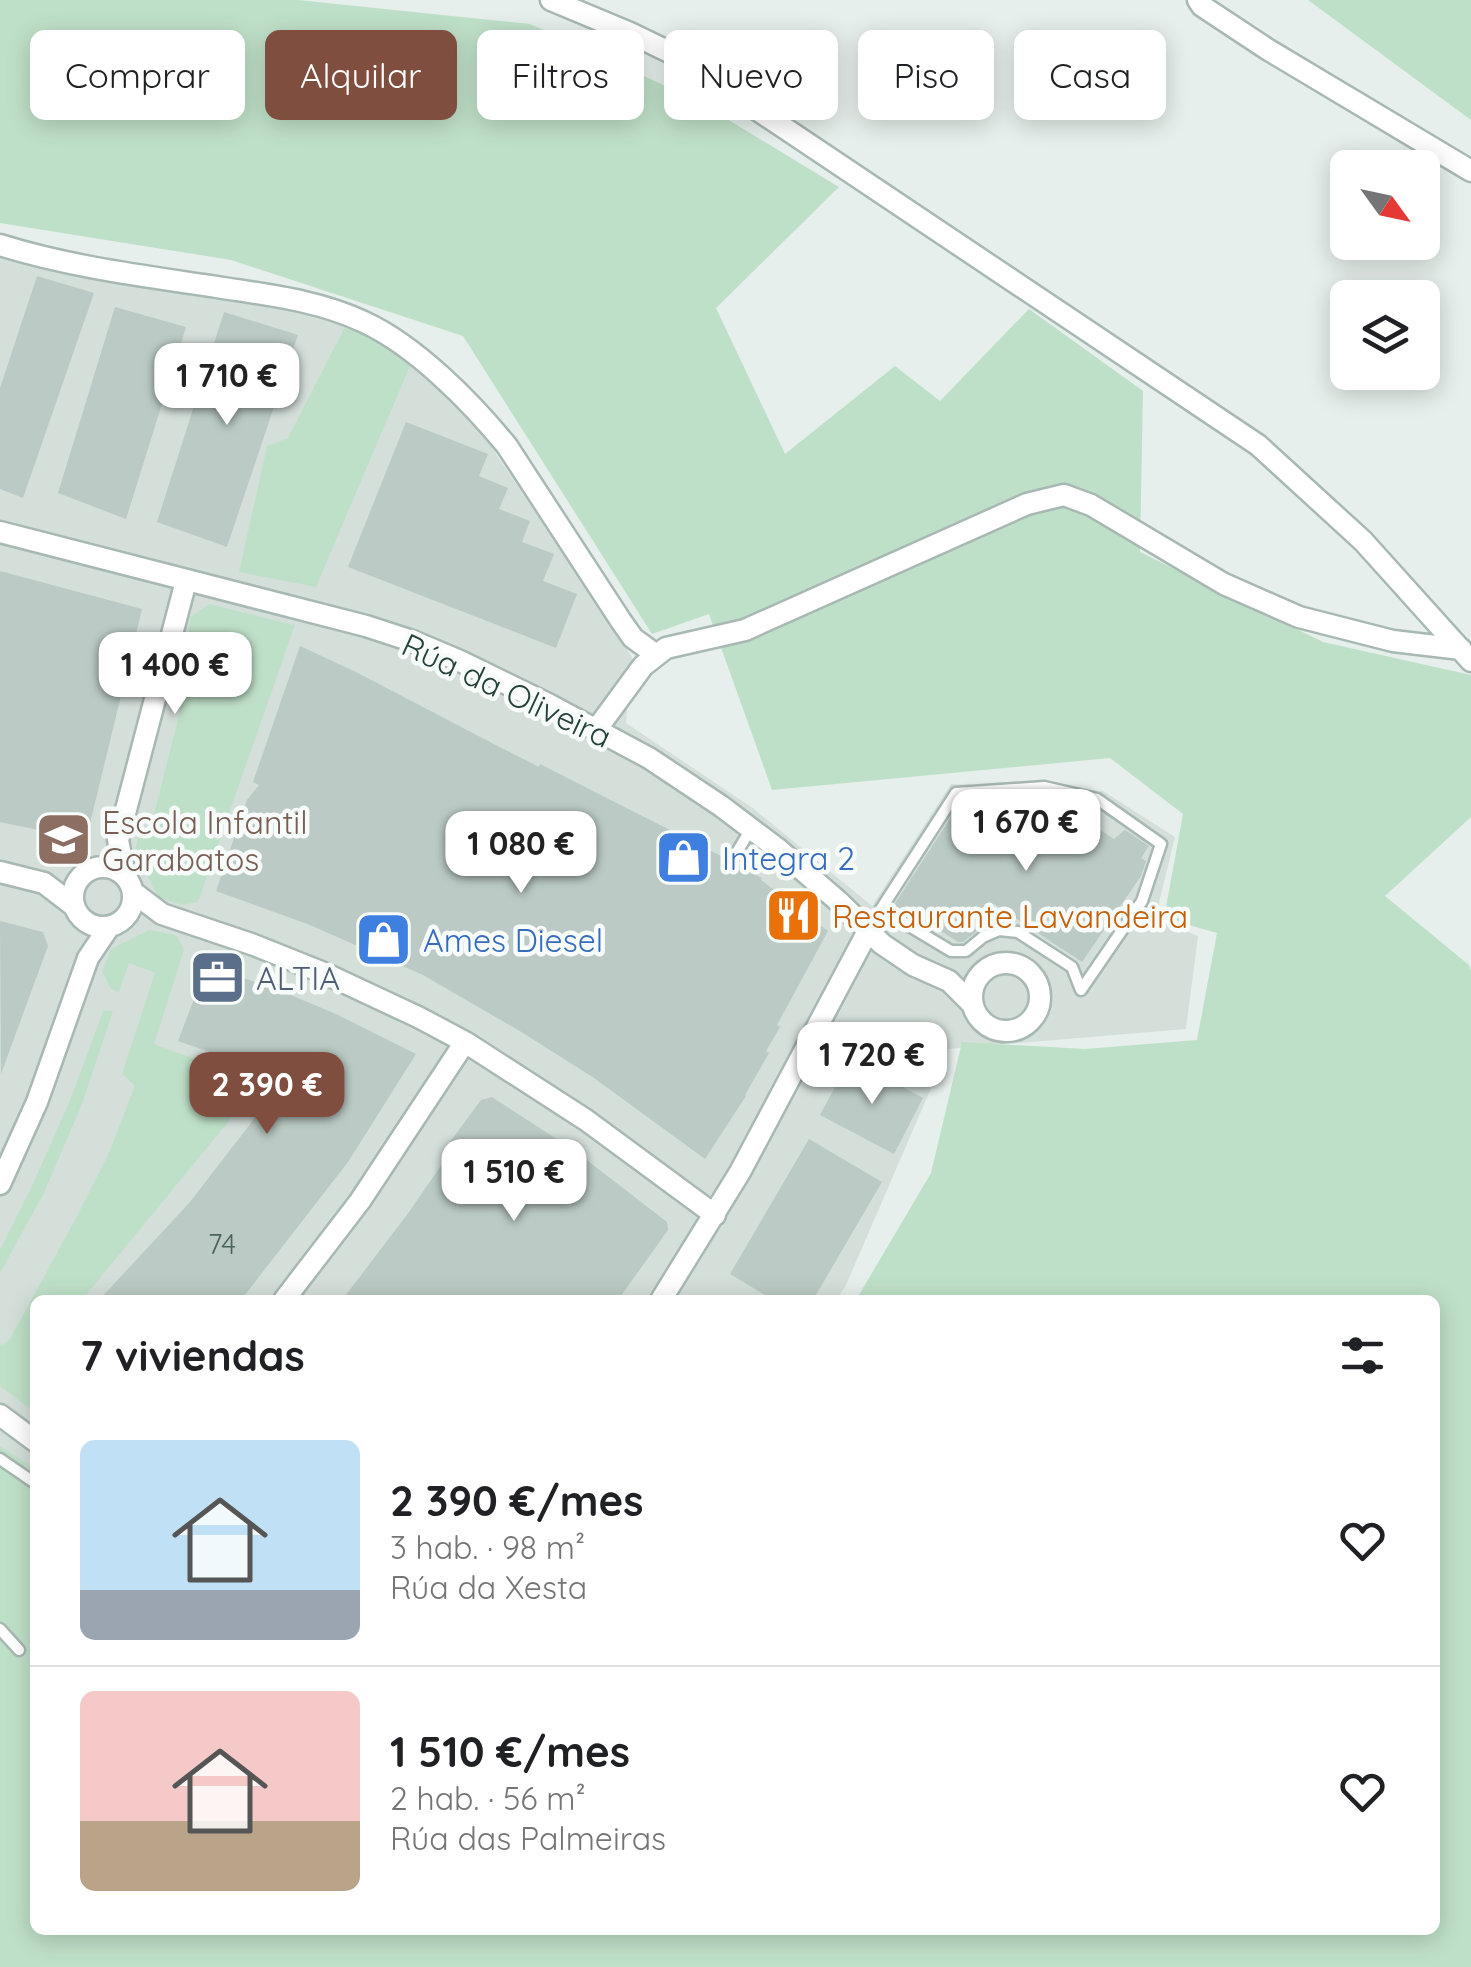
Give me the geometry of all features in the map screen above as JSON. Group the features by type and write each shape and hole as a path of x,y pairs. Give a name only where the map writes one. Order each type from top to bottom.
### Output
{"street":[{"path":"552,0 690,62 1258,445 1363,541 1466,655"},
{"path":"1198,0 1267,49 1471,171"},
{"path":"0,245 61,261 322,306 368,323 391,337 485,419 507,446 633,638 655,654"},
{"path":"596,730 644,666 666,648 744,630 1028,504 1064,496 1091,505 1224,584 1299,617 1466,655"},
{"name":"Rúa da Oliveira","path":"0,532 307,610 415,642 503,681 661,766 751,828 808,874 882,944 921,951 949,981 973,1005 985,1024 995,1030 1019,1029 1029,1023 1040,1002 1037,979 1019,964 995,964 978,976 949,981"},
{"path":"88,958 72,897 86,874 118,840 186,580"},
{"path":"0,1184 38,1102 88,958 131,908 118,840"},
{"path":"0,872 44,883 111,868 162,914 324,974 465,1042 586,1120 714,1214"},
{"path":"44,883 99,928 162,914"},
{"path":"664,1295 740,1172 868,932"},
{"path":"973,1005 978,976"},
{"path":"288,1295 360,1201 465,1042"},
{"path":"0,1415 30,1436"}],"lane":[{"path":"1044,787 1097,800 1161,844 1142,901 1081,990 1072,967 1018,932 999,930 957,953 921,951 881,909 956,793 1044,787"},
{"path":"734,857 751,828"},
{"path":"0,1459 30,1480"},
{"path":"0,1629 19,1650"}],"shaded area":[{"path":"0,254 154,287 356,322 468,412 632,657 626,723 754,809 872,906 951,784 1103,791 1175,837 1155,919 1198,936 1186,1029 948,1049 839,1295 30,1295 30,1510 0,1500"}],"green space":[{"path":"0,0 298,0 530,24 543,30 477,30 477,120 644,120 644,76 664,85 664,120 729,120 839,187 716,308 785,454 895,366 940,401 1029,309 1143,391 1140,552 1323,642 1471,675 1471,817 1385,896 1469,965 1471,971 1471,1967 0,1967 0,1446 30,1466 30,1935 1440,1935 1440,1295 859,1295 931,1173 962,1042 1085,1049 1197,1040 1217,933 1164,918 1183,814 1110,758 772,790 709,614 652,634 463,336 231,260 0,223"},
{"path":"1308,0 1471,0 1471,120"},
{"path":"348,321 356,322 410,366 316,587 239,572 267,446 288,438"},
{"path":"209,604 295,625 198,902 182,905 158,897 135,851 138,838 149,834 198,640 188,635 190,617"},
{"path":"149,930 176,935 184,950 154,1044 260,1083 86,1295 34,1295 108,1155 135,1086 122,1074 155,973 129,963 119,992 111,989 102,972 111,949"},
{"path":"103,1011 113,1011 82,1104 44,1193 0,1273 0,1250 71,1098"},
{"path":"30,1302 29,1408 0,1386 0,1344 10,1339"}],"building":[{"path":"37,276 94,293 23,498 0,489 0,388"},
{"path":"115,307 186,327 126,519 58,493"},
{"path":"224,312 298,335 227,547 157,522"},
{"path":"406,422 488,454 479,476 508,488 499,509 530,521 522,542 554,554 543,581 577,594 556,648 348,567"},
{"path":"0,571 142,609 86,840 0,822"},
{"path":"300,646 726,858 730,865 762,878 828,931 777,1025 780,1027 766,1051 769,1053 746,1096 705,1159 594,1078 423,975 310,925 216,891 247,800 259,785 253,782"},
{"path":"1043,796 1114,839 1125,830 1149,846 1141,858 1146,861 1141,876 1082,962 994,904 976,932 963,942 894,905 953,814 977,830 995,805"},
{"path":"0,921 43,932 48,946 1,1074"},
{"path":"207,965 336,1014 416,1054 348,1162 245,1295 104,1295 190,1202 251,1123 279,1076 178,1041"},
{"path":"850,1059 923,1098 894,1154 820,1115"},
{"path":"492,1097 575,1151 667,1222 668,1230 622,1295 346,1295 409,1212 453,1148 447,1146 481,1100"},
{"path":"809,1139 882,1182 816,1295 765,1295 730,1274"}],"place":[{"name":"Escola Infantil Garabatos","path":"63,840"},
{"name":"Integra 2","path":"683,858"},
{"name":"Restaurante Lavandeira","path":"793,916"},
{"name":"Ames Diesel","path":"384,940"},
{"name":"ALTIA","path":"217,978"}]}
